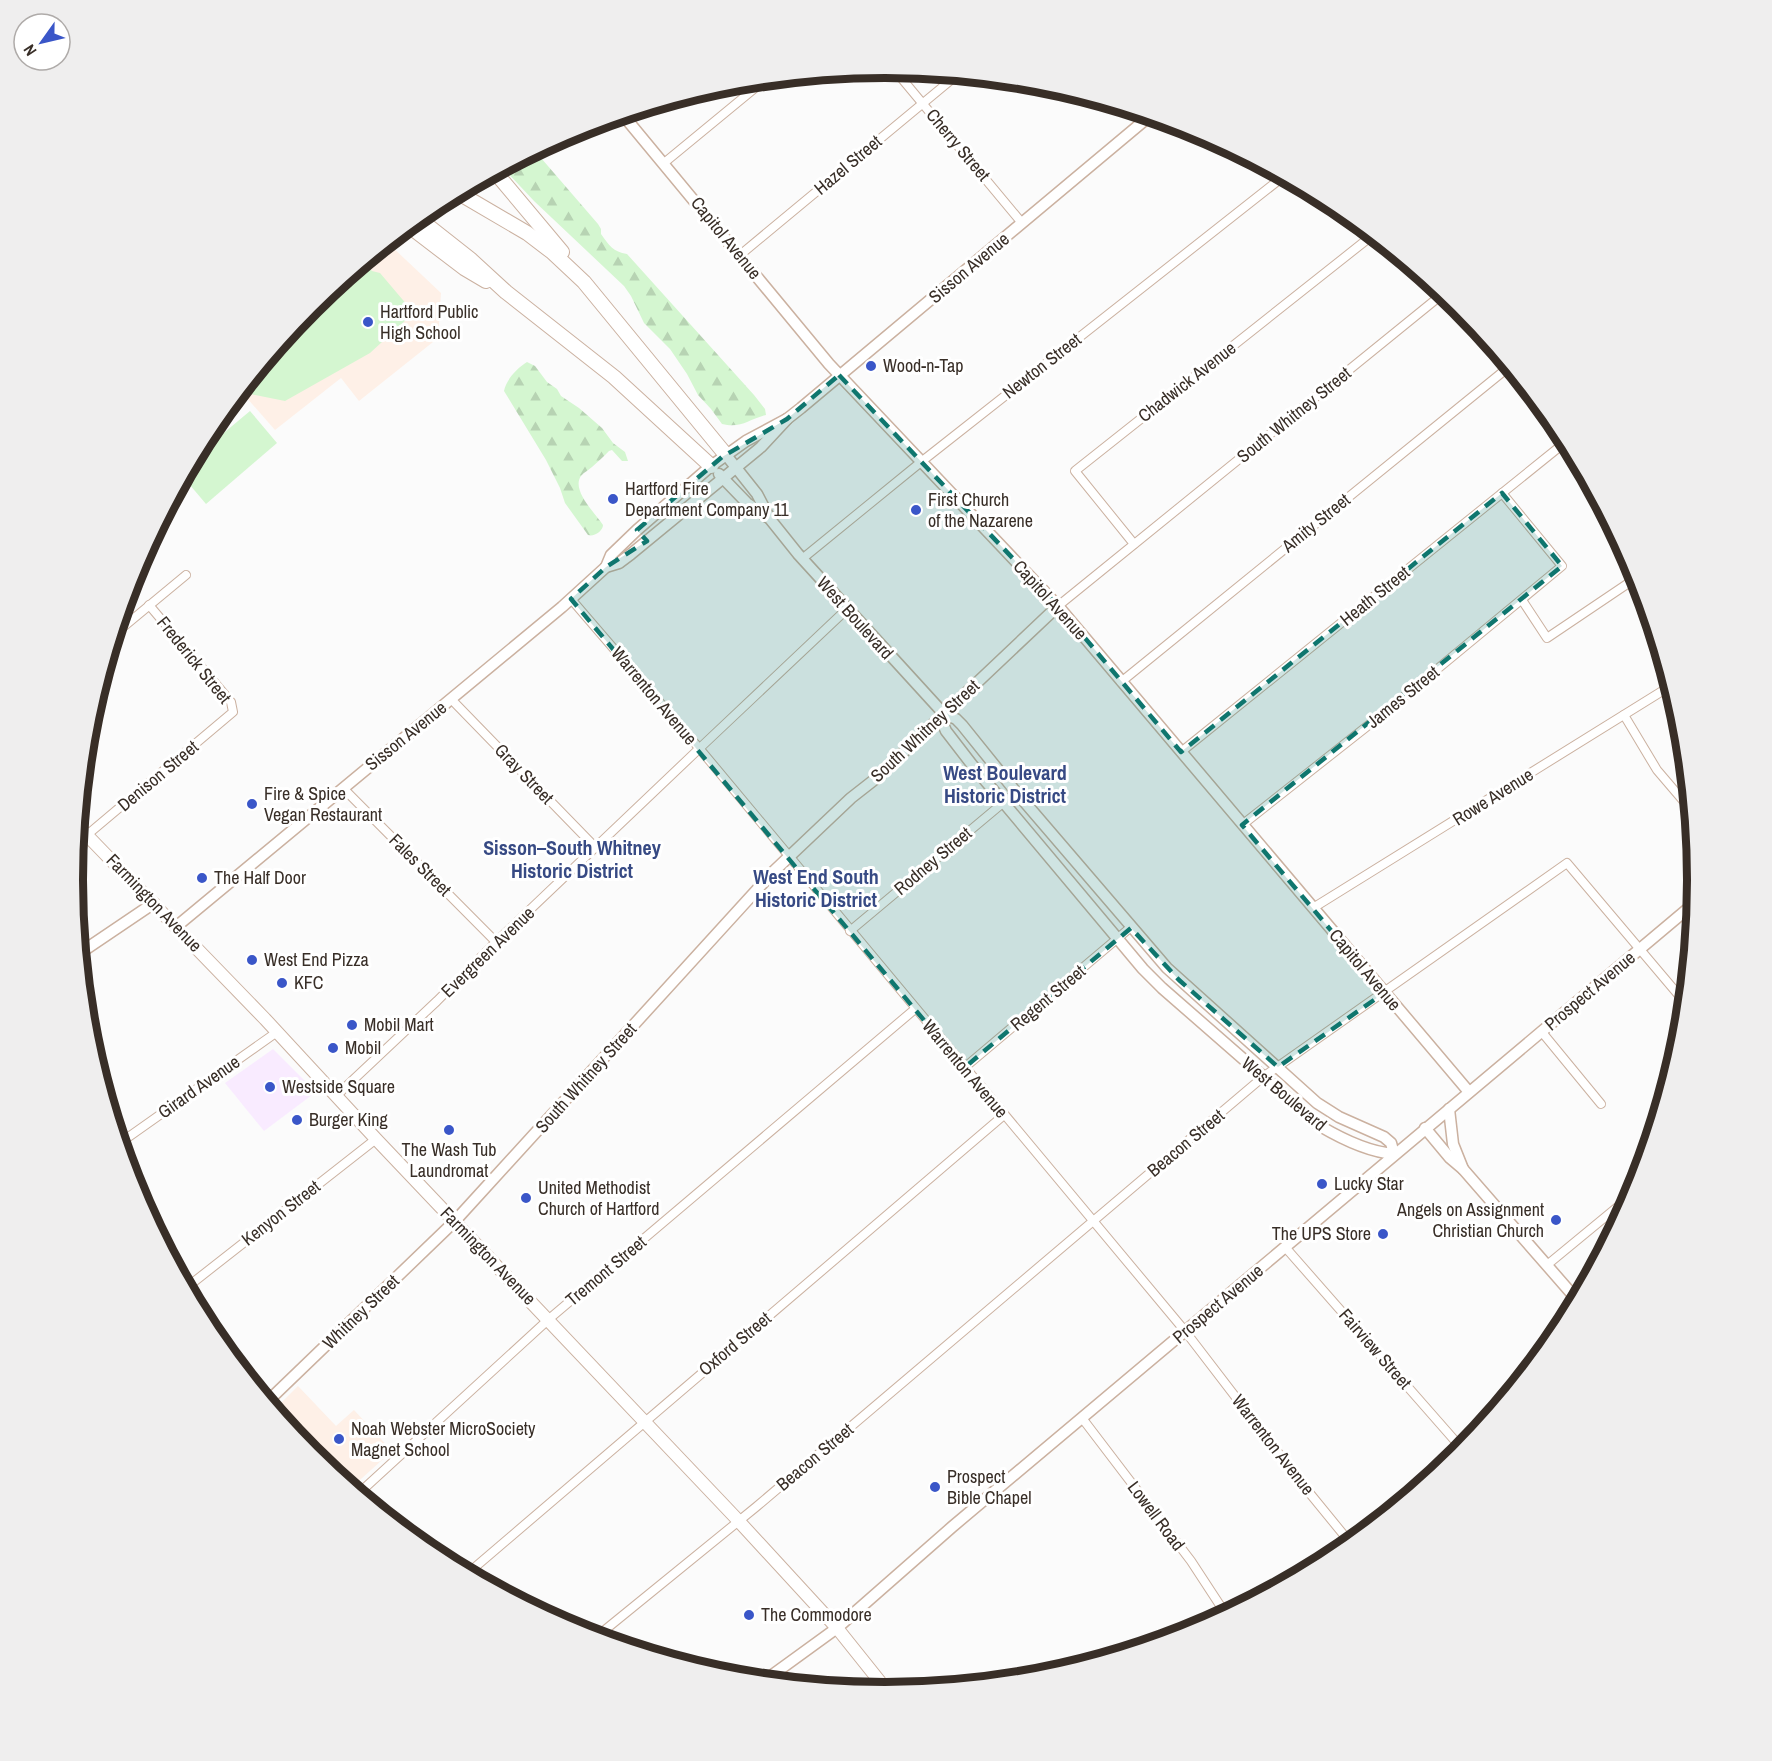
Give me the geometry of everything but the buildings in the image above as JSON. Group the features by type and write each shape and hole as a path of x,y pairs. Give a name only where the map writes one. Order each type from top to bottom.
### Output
{"highway":[{"path":"500,178 577,269 584,282"},
{"path":"467,197 527,233 552,252 584,282 726,455"},
{"path":"425,224 470,259 506,292 614,377 711,466"},
{"path":"415,231 464,268 506,292"}],"main road":[{"name":"Capitol Avenue","path":"628,121 839,375 1058,606 1468,1092"},
{"name":"Sisson Avenue","path":"606,567 619,563 723,478 770,439 787,419 1144,121"},
{"name":"Sisson Avenue","path":"177,926 572,599 606,567 611,555 637,530 711,466 753,437 787,419"},
{"name":"West Boulevard","path":"726,455 757,494 770,519 802,559 944,714 956,719 962,725 1016,792 1167,968 1330,1112 1389,1140 1394,1154 1380,1153 1328,1131 1310,1119 1143,969 946,731 943,724 944,714"},
{"name":"West Boulevard","path":"711,466 747,503 770,519"},
{"path":"637,530 647,541"},
{"name":"South Whitney Street","path":"455,1221 788,856 874,780 1058,606"},
{"name":"Farmington Avenue","path":"85,833 177,926 376,1139 549,1319 837,1628 881,1683"},
{"path":"87,949 154,903"},
{"name":"Prospect Avenue","path":"774,1675 837,1628 952,1527 1687,909"},
{"path":"1186,1010 1199,997"},
{"path":"1449,1109 1451,1136 1463,1169"},
{"path":"1425,1128 1573,1295"},
{"name":"Whitney Street","path":"272,1397 455,1221"}],"street":[{"name":"Cherry Street","path":"902,79 1022,223"},
{"name":"Hazel Street","path":"740,255 949,81"},
{"path":"664,164 754,89"},
{"name":"Newton Street","path":"802,559 921,462 1278,181"},
{"name":"Chadwick Avenue","path":"1134,544 1075,471 1368,239"},
{"name":"South Whitney Street","path":"1058,606 1437,298"},
{"name":"Amity Street","path":"1121,682 1505,370"},
{"name":"Heath Street","path":"1181,752 1560,446"},
{"name":"James Street","path":"1242,825 1562,566 1502,493"},
{"path":"125,625 186,575"},
{"path":"1522,600 1547,638 1630,582"},
{"name":"Warrenton Avenue","path":"572,599 1185,1331 1346,1538"},
{"name":"Frederick Street","path":"150,605 231,702 233,712 230,716"},
{"name":"Evergreen Avenue","path":"336,1096 847,609"},
{"name":"Rowe Avenue","path":"1313,908 1665,689"},
{"name":"Gray Street","path":"451,699 596,848"},
{"path":"1624,715 1657,770 1685,802"},
{"name":"Denison Street","path":"85,829 230,716"},
{"name":"Fales Street","path":"343,788 496,942"},
{"name":"Rodney Street","path":"850,931 1016,792"},
{"name":"Beacon Street","path":"604,1631 738,1521 1263,1077 1567,863 1640,948"},
{"name":"Regent Street","path":"964,1068 1131,927"},
{"path":"1640,948 1680,997"},
{"name":"Tremont Street","path":"363,1489 549,1319 915,1009"},
{"path":"1541,1031 1602,1104"},
{"name":"Girard Avenue","path":"126,1139 277,1032"},
{"name":"Oxford Street","path":"474,1568 1004,1115"},
{"name":"Kenyon Street","path":"192,1283 376,1139"},
{"path":"1547,1265 1619,1206"},
{"name":"Fairview Street","path":"1285,1247 1457,1443"},
{"name":"Lowell Road","path":"1082,1418 1191,1561 1222,1609"}],"highlighted area":[{"path":"839,375 1058,606 1181,752 1502,493 1562,566 1242,825 1384,993 1278,1067 1179,980 1131,928 964,1068 571,599 606,567 647,541 637,530 722,457 787,419"}],"shaded area":[{"name":"Hartford Public High School","path":"393,247 441,293 438,338 359,401 341,378 275,430 246,397 283,351 319,313"},
{"name":"Westside Square","path":"273,1049 316,1092 264,1131 225,1083"},
{"name":"Noah Webster MicroSociety Magnet School","path":"298,1386 336,1426 354,1410 392,1451 356,1483 279,1405"}],"green space":[{"path":"540,157 598,224 601,234 609,245 618,252 627,254 754,395 765,409 766,415 740,424 722,424 698,395 670,349 644,323 624,286 508,173"},
{"path":"368,268 380,273 408,306 407,319 370,353 285,401 248,394 283,351 357,277"},
{"path":"527,362 535,366 561,396 602,428 613,443 625,452 628,461 622,461 612,450 581,476 579,488 581,494 603,525 602,529 595,534 588,535 565,503 546,460 504,391 512,375"},
{"path":"250,411 277,443 206,504 189,483 216,439"}],"place":[{"name":"Hartford Public High School","path":"368,322"},
{"name":"Wood-n-Tap","path":"871,366"},
{"name":"Hartford Fire Department Company 11","path":"613,499"},
{"name":"First Church of the Nazarene","path":"916,510"},
{"name":"Fire & Spice Vegan Restaurant","path":"252,804"},
{"name":"The Half Door","path":"202,878"},
{"name":"West End Pizza","path":"252,960"},
{"name":"KFC","path":"282,983"},
{"name":"Mobil Mart","path":"352,1025"},
{"name":"Mobil","path":"333,1048"},
{"name":"Westside Square","path":"270,1087"},
{"name":"Burger King","path":"297,1120"},
{"name":"The Wash Tub Laundromat","path":"449,1130"},
{"name":"Lucky Star","path":"1322,1184"},
{"name":"United Methodist Church of Hartford","path":"526,1198"},
{"name":"Angels on Assignment Christian Church","path":"1556,1220"},
{"name":"The UPS Store","path":"1383,1234"},
{"name":"Noah Webster MicroSociety Magnet School","path":"339,1439"},
{"name":"Prospect Bible Chapel","path":"935,1487"},
{"name":"The Commodore","path":"749,1615"}],"district":[{"name":"West Boulevard Historic District","path":"1005,784"},
{"name":"Sisson–South Whitney Historic District","path":"572,860"},
{"name":"West End South Historic District","path":"816,888"}]}
